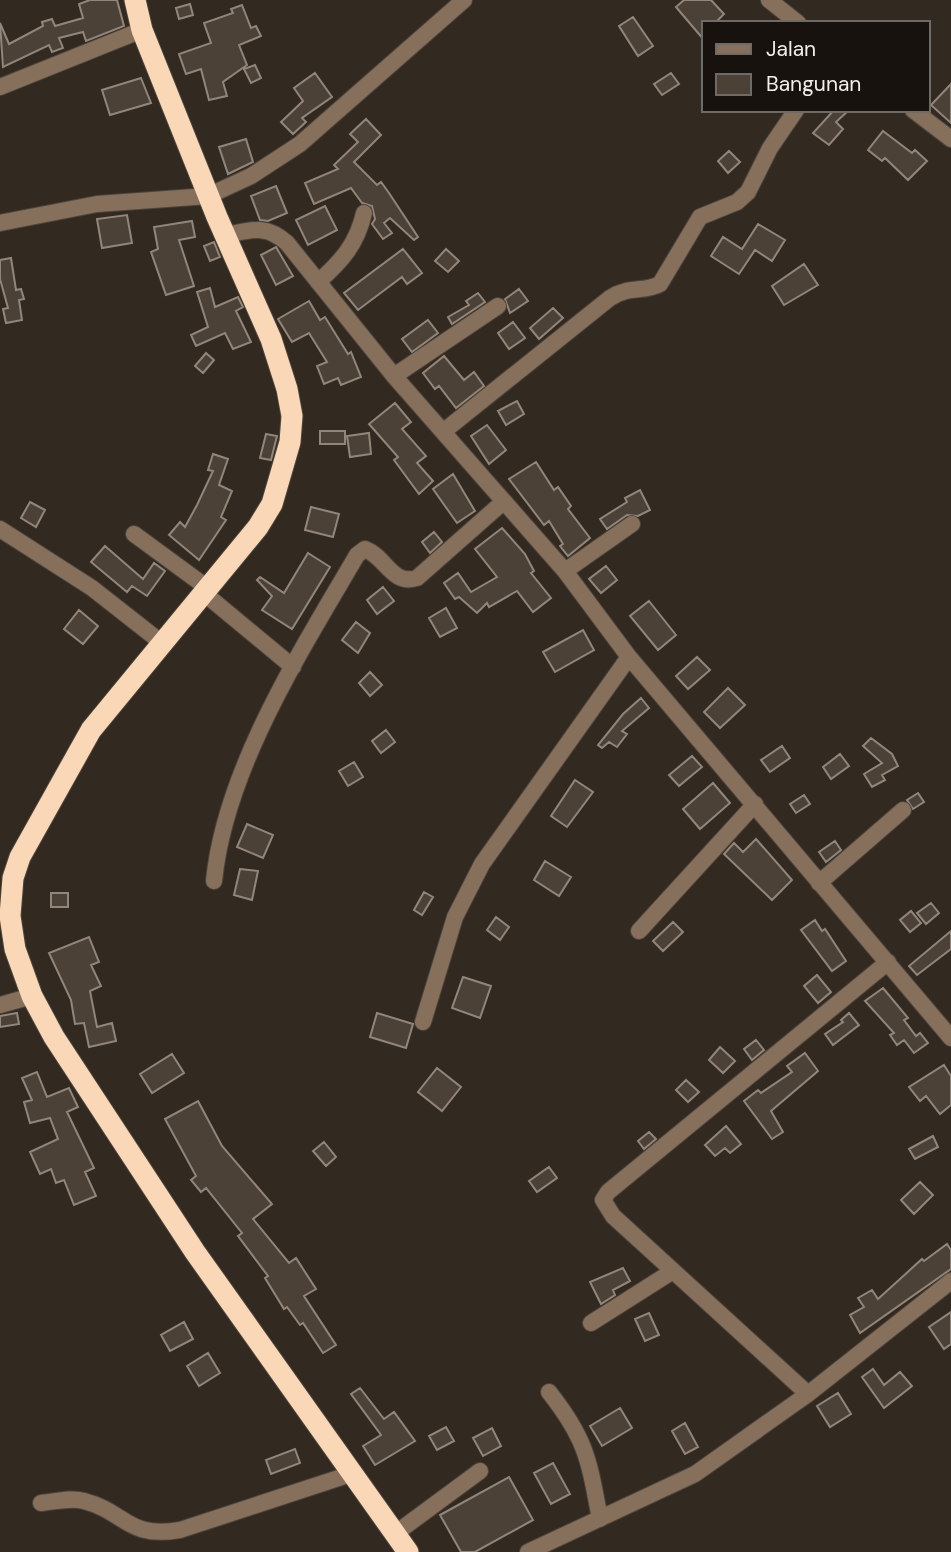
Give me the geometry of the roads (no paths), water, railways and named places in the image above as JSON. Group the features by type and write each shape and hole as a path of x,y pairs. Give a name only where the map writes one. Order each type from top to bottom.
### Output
{"highway":[{"path":"135,0 142,30 208,196 271,340 292,416 290,442 272,504 258,527 90,730 20,857 13,878 10,916 15,949 32,996 54,1037 195,1252 397,1532 408,1552"}],"street":[{"path":"0,223 97,204 208,196 279,160 300,144 464,0"},
{"path":"769,0 795,21"},
{"path":"0,87 142,30"},
{"path":"444,431 610,298 622,290 660,284 700,217 737,202 748,192 769,148 795,112"},
{"path":"916,112 950,137"},
{"path":"318,282 341,262 352,246 364,213"},
{"path":"226,235 256,230 274,231 502,503 565,571 629,657 951,1038"},
{"path":"394,376 498,306"},
{"path":"214,881 217,851 238,780 293,667 357,555 365,549 373,552 398,578 408,581 417,578 502,503"},
{"path":"565,571 632,524"},
{"path":"0,529 71,573 162,643"},
{"path":"134,534 207,591 293,667"},
{"path":"423,1022 455,917 482,864 629,657"},
{"path":"639,931 755,804"},
{"path":"819,883 904,810"},
{"path":"808,1394 604,1207 603,1200 608,1192 888,962"},
{"path":"0,1005 32,996"},
{"path":"591,1323 673,1272"},
{"path":"528,1552 695,1474 808,1394 951,1282"},
{"path":"549,1392 571,1420 587,1450 600,1519"},
{"path":"397,1532 480,1471"},
{"path":"41,1503 77,1499 134,1528 159,1534 180,1530 354,1473"}]}
